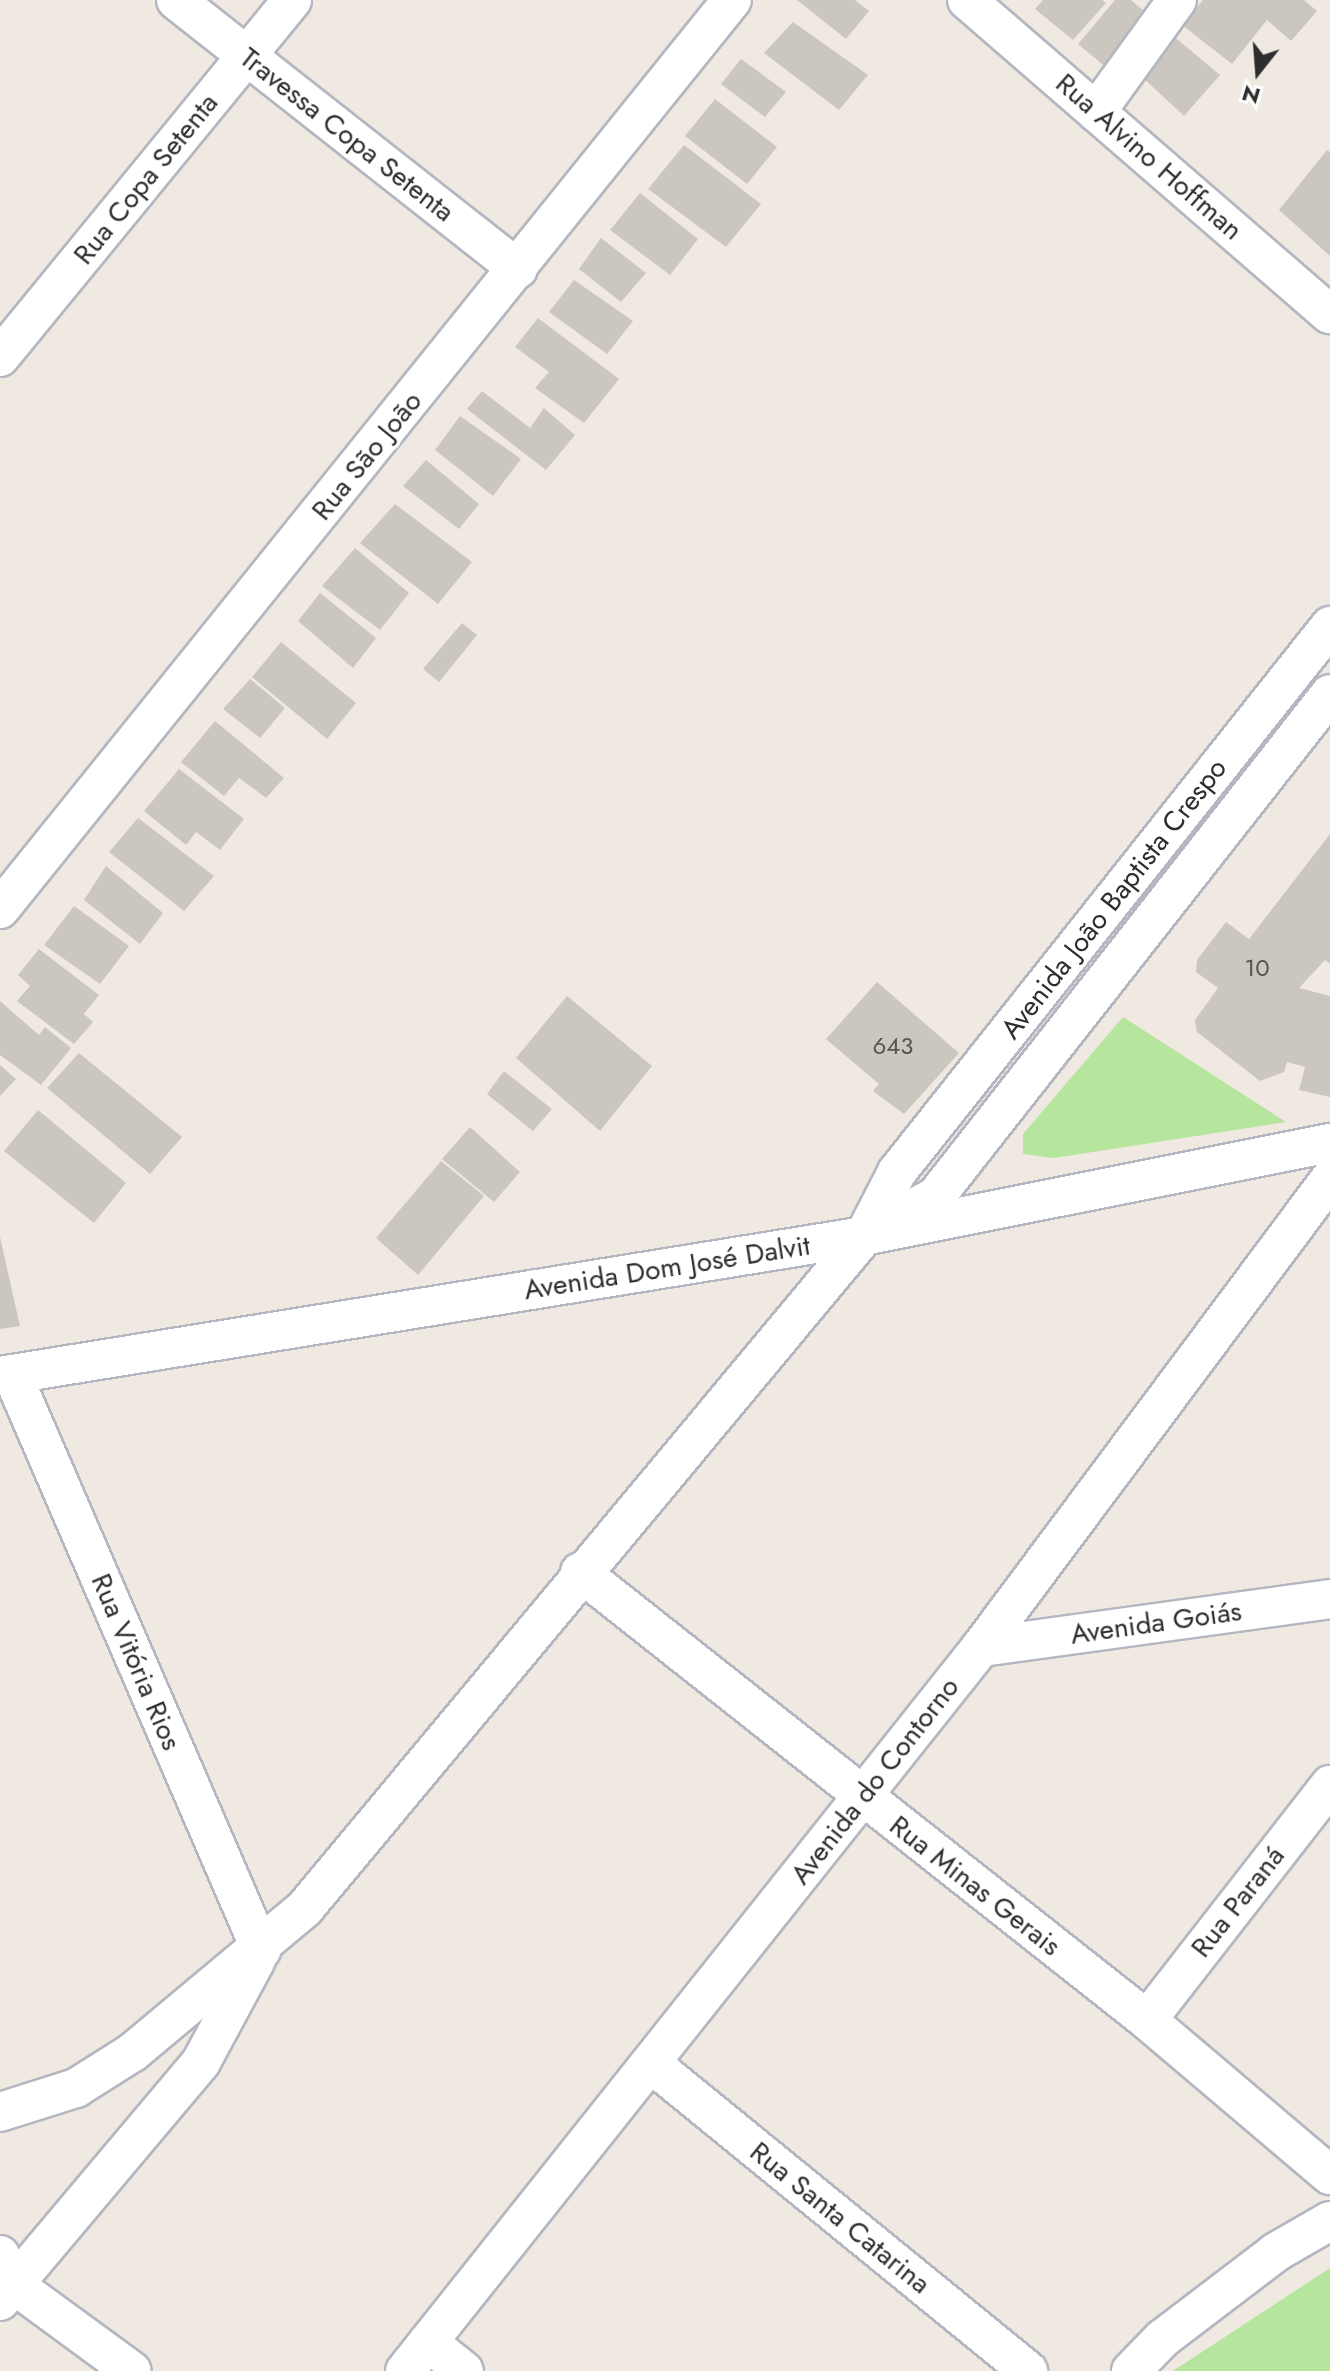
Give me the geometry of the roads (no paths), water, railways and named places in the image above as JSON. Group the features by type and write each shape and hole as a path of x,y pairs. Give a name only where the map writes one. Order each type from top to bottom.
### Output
{"street":[{"name":"Travessa Copa Setenta","path":"176,0 518,269"},
{"name":"Rua Copa Setenta","path":"0,357 292,0"},
{"name":"Rua São João","path":"0,909 732,0"},
{"name":"Rua Alvino Hoffman","path":"967,0 1330,314"},
{"path":"1096,112 1177,0"},
{"name":"Avenida João Baptista Crespo","path":"864,1236 897,1172 1330,626"},
{"name":"Avenida João Baptista Crespo","path":"864,1236 936,1196 1330,694"},
{"name":"Avenida Dom José Dalvit","path":"6,1375 864,1236 1330,1143"},
{"name":"Avenida do Contorno","path":"416,2357 653,2065 981,1647 1330,1179"},
{"path":"0,2112 76,2088 133,2052 261,1950 305,1908 580,1572 864,1236"},
{"name":"Rua Vitória Rios","path":"6,1375 261,1950"},
{"name":"Rua Minas Gerais","path":"580,1572 1147,2020 1330,2175"},
{"name":"Avenida Goiás","path":"981,1647 1330,1599"},
{"name":"Rua Paraná","path":"1147,2020 1330,1785"},
{"path":"132,2371 4,2280 201,2062 261,1950"},
{"name":"Rua Santa Catarina","path":"653,2065 1028,2371"},
{"path":"1131,2371 1162,2339 1276,2252 1330,2221"},
{"path":"416,2357 464,2371"}]}
